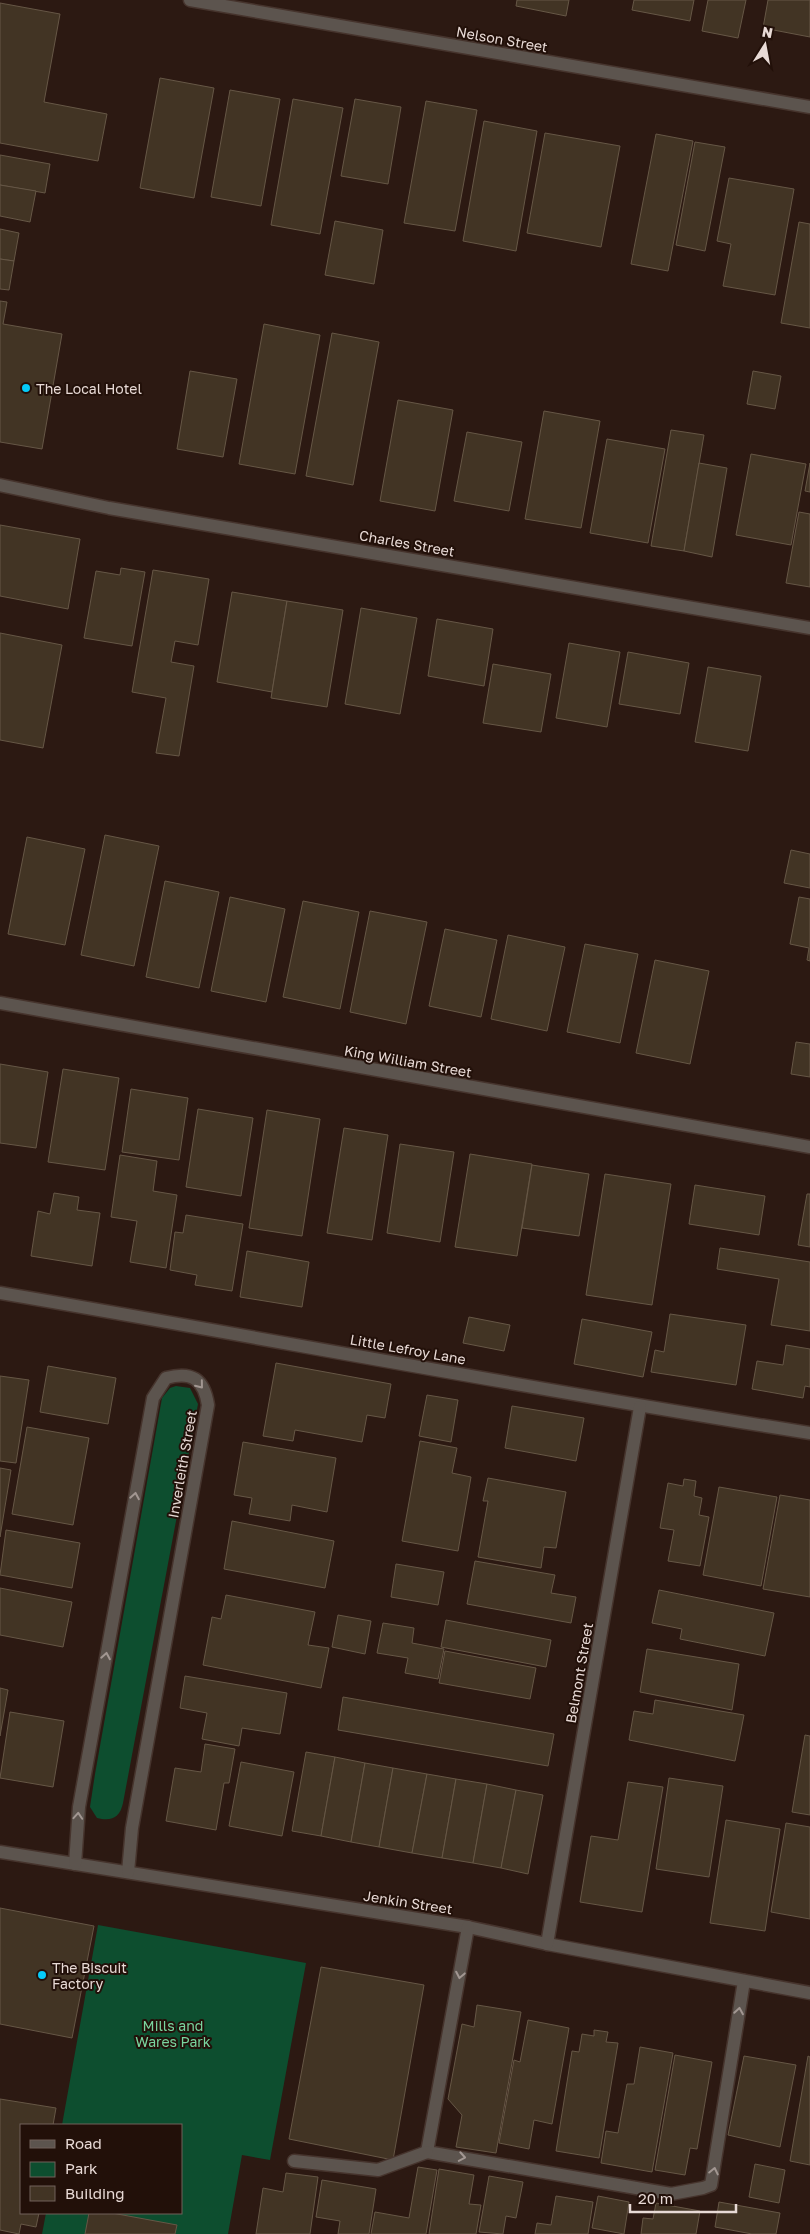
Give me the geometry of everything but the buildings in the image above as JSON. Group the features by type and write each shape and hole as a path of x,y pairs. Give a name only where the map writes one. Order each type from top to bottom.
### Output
{"street":[{"name":"Nelson Street","path":"190,0 810,107"},
{"name":"Charles Street","path":"0,485 109,508 810,628"},
{"name":"King William Street","path":"0,1003 810,1148"},
{"name":"Little Lefroy Lane","path":"0,1293 238,1333 640,1406 810,1433"},
{"name":"Inverleith Street","path":"74,1864 79,1807 153,1398 166,1378 179,1374 187,1375 194,1377 206,1392 208,1405 132,1828 128,1872"},
{"name":"Belmont Street","path":"547,1944 640,1406"},
{"name":"Jenkin Street","path":"0,1852 468,1927 547,1944 810,1993"},
{"path":"427,2152 468,1927"},
{"path":"294,2161 378,2170 427,2152 671,2194 711,2185 744,1981"}],"green space":[{"path":"176,1386 190,1388 198,1404 122,1808 111,1819 102,1819 97,1818 90,1807 95,1774 162,1398 170,1388"},
{"name":"Mills and Wares Park","path":"98,1925 306,1963 270,2160 242,2155 228,2234 42,2234 46,2214 182,2214 182,2124 62,2124"}],"place":[{"name":"The Local Hotel","path":"26,388"},
{"name":"The Biscuit Factory","path":"42,1975"}]}
